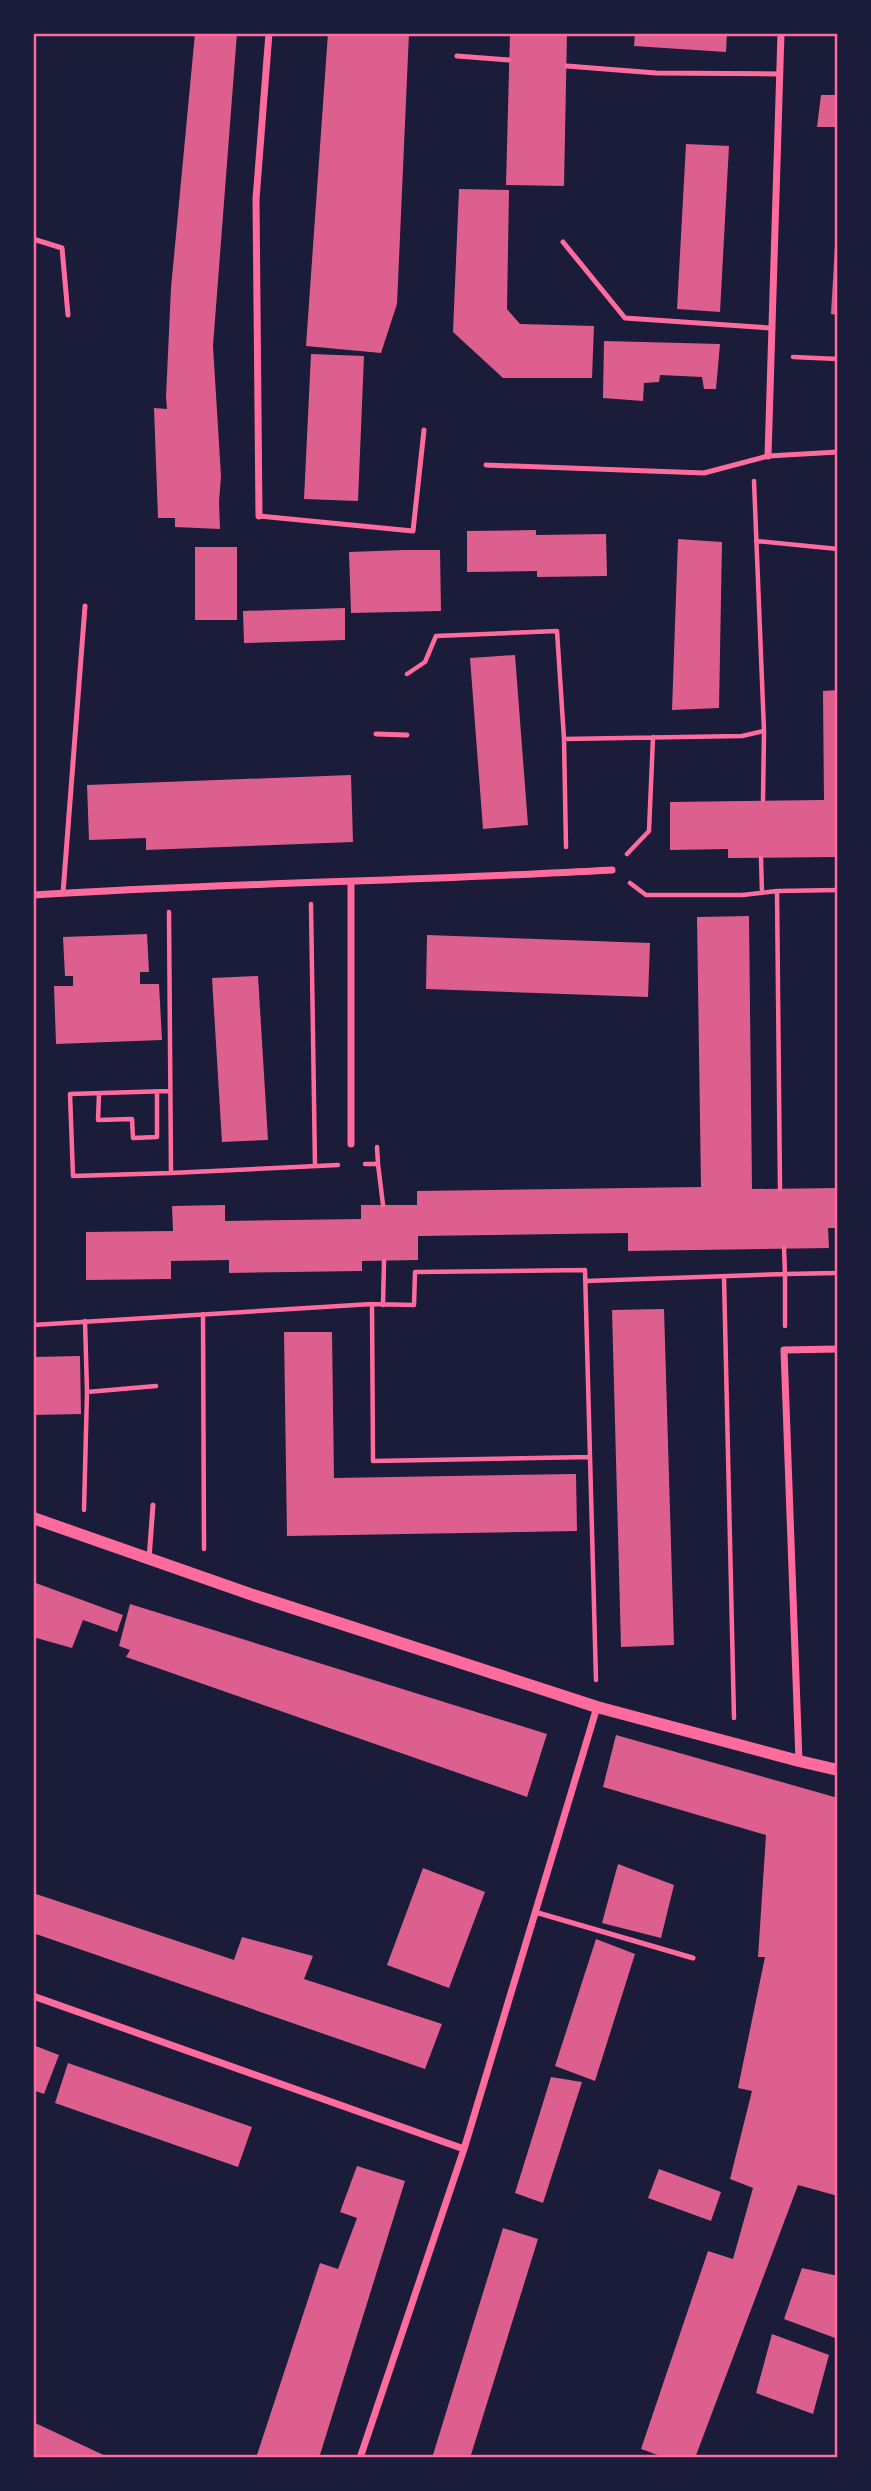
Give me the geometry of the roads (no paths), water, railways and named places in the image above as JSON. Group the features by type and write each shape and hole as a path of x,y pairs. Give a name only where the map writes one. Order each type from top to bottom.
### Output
{"street":[{"path":"258,516 256,199 269,33"},
{"path":"768,456 781,33"},
{"path":"33,895 169,887 612,870"},
{"path":"351,882 351,1144"},
{"path":"799,1761 784,1350 838,1349"},
{"path":"33,1518 204,1578 597,1707 838,1769"},
{"path":"360,2458 464,2148 597,1707"},
{"path":"33,1996 464,2148"}],"lane":[{"path":"457,56 509,60"},
{"path":"567,66 656,73 780,74"},
{"path":"33,239 62,248 68,315"},
{"path":"563,242 625,318 771,328"},
{"path":"258,516 413,531 424,429"},
{"path":"486,464 704,473 768,456 838,452"},
{"path":"63,893 85,606"},
{"path":"376,734 407,735"},
{"path":"149,1559 153,1505"},
{"path":"535,1912 693,1958"}]}
